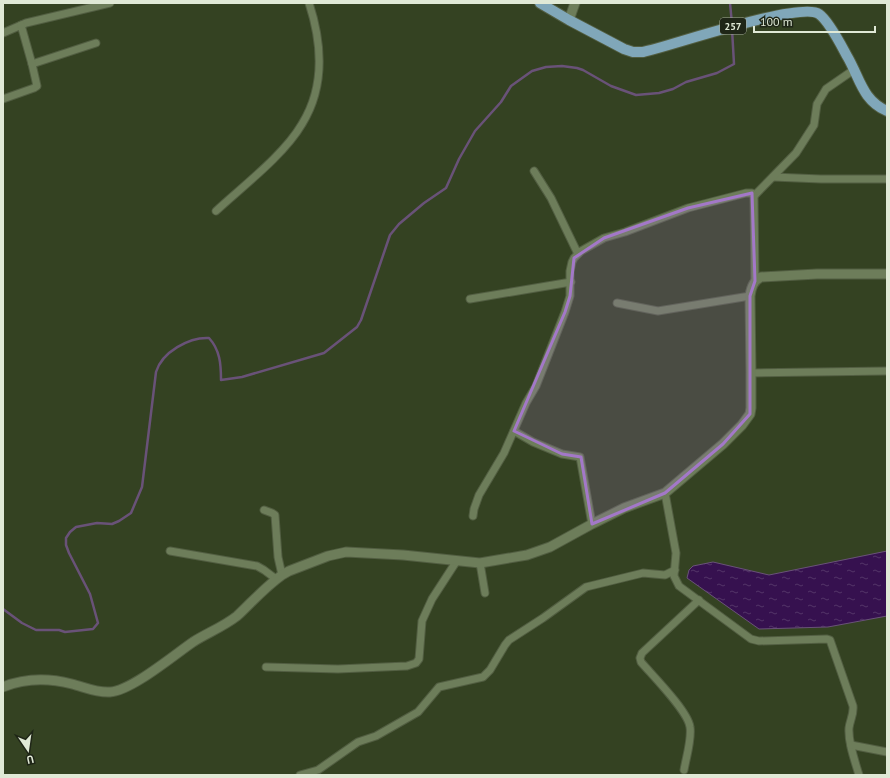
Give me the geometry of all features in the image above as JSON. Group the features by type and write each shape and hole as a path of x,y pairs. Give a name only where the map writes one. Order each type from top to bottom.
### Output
{"main road":[{"name":"257","path":"540,3 624,49 633,52 643,52 787,12 812,11 818,13 825,20 855,69 866,95 880,108 887,111"}],"street":[{"path":"3,33 21,25 68,12 110,3"},
{"path":"216,211 276,156 294,136 308,112 317,86 319,64 317,36 308,3"},
{"path":"569,20 575,3"},
{"path":"3,99 36,87 37,84 21,25"},
{"path":"32,64 96,43"},
{"path":"3,687 34,680 54,680 99,691 111,692 121,690 152,671 193,642 228,622 279,577 289,571 328,556 346,552 403,555 456,562 480,563 527,555 550,546 624,508 665,493 723,444 750,414 752,408 752,373 750,296 755,281 754,196 796,153 814,125 817,104 826,89 855,69"},
{"path":"534,171 551,198 578,254"},
{"path":"773,177 887,179"},
{"path":"473,516 479,495 504,453 526,403 536,386 565,312 570,296 572,262 578,254 604,238 625,232 688,208 746,193 752,193 754,196"},
{"path":"755,281 761,277 817,274 887,274"},
{"path":"470,299 571,282"},
{"path":"617,304 658,311 750,296"},
{"path":"752,373 887,371"},
{"path":"514,431 533,442 562,454 580,457 592,524"},
{"path":"665,493 676,553 674,576 679,586 752,639 759,641 808,638 829,640 834,650 853,706 854,712 849,729 851,744 859,775"},
{"path":"264,510 275,515 279,577"},
{"path":"170,551 257,566 279,577"},
{"path":"266,667 338,669 407,666 416,662 419,659 422,621 432,599 456,562"},
{"path":"480,563 485,593"},
{"path":"300,775 318,770 355,744 376,736 418,712 439,687 483,677 490,670 505,645 510,640 586,587 643,573 665,575 675,570"},
{"path":"684,770 690,732 689,722 682,710 641,662 640,658 642,653 699,600"},
{"path":"851,744 887,752"}],"highlighted area":[{"path":"752,193 755,281 750,296 750,414 723,444 665,493 592,524 581,457 562,454 514,431 565,312 570,296 574,258 604,238 688,208"}],"water":[{"path":"887,551 887,616 828,627 759,629 687,578 689,570 693,566 713,562 769,575"}],"waterway":[{"path":"730,3 732,24"},
{"path":"3,609 22,623 36,630 59,630 65,632 93,629 98,623 90,594 69,553 66,545 66,538 76,527 97,523 112,524 131,513 142,487 156,372 159,365 170,352 193,340 209,338 218,352 221,368 221,380 242,377 324,353 357,327 361,320 390,235 399,224 424,203 446,188 459,159 475,131 501,102 511,86 532,71 546,67 562,66 583,70 611,86 636,95 659,93 673,89 686,82 717,73 734,64 732,29"}]}
